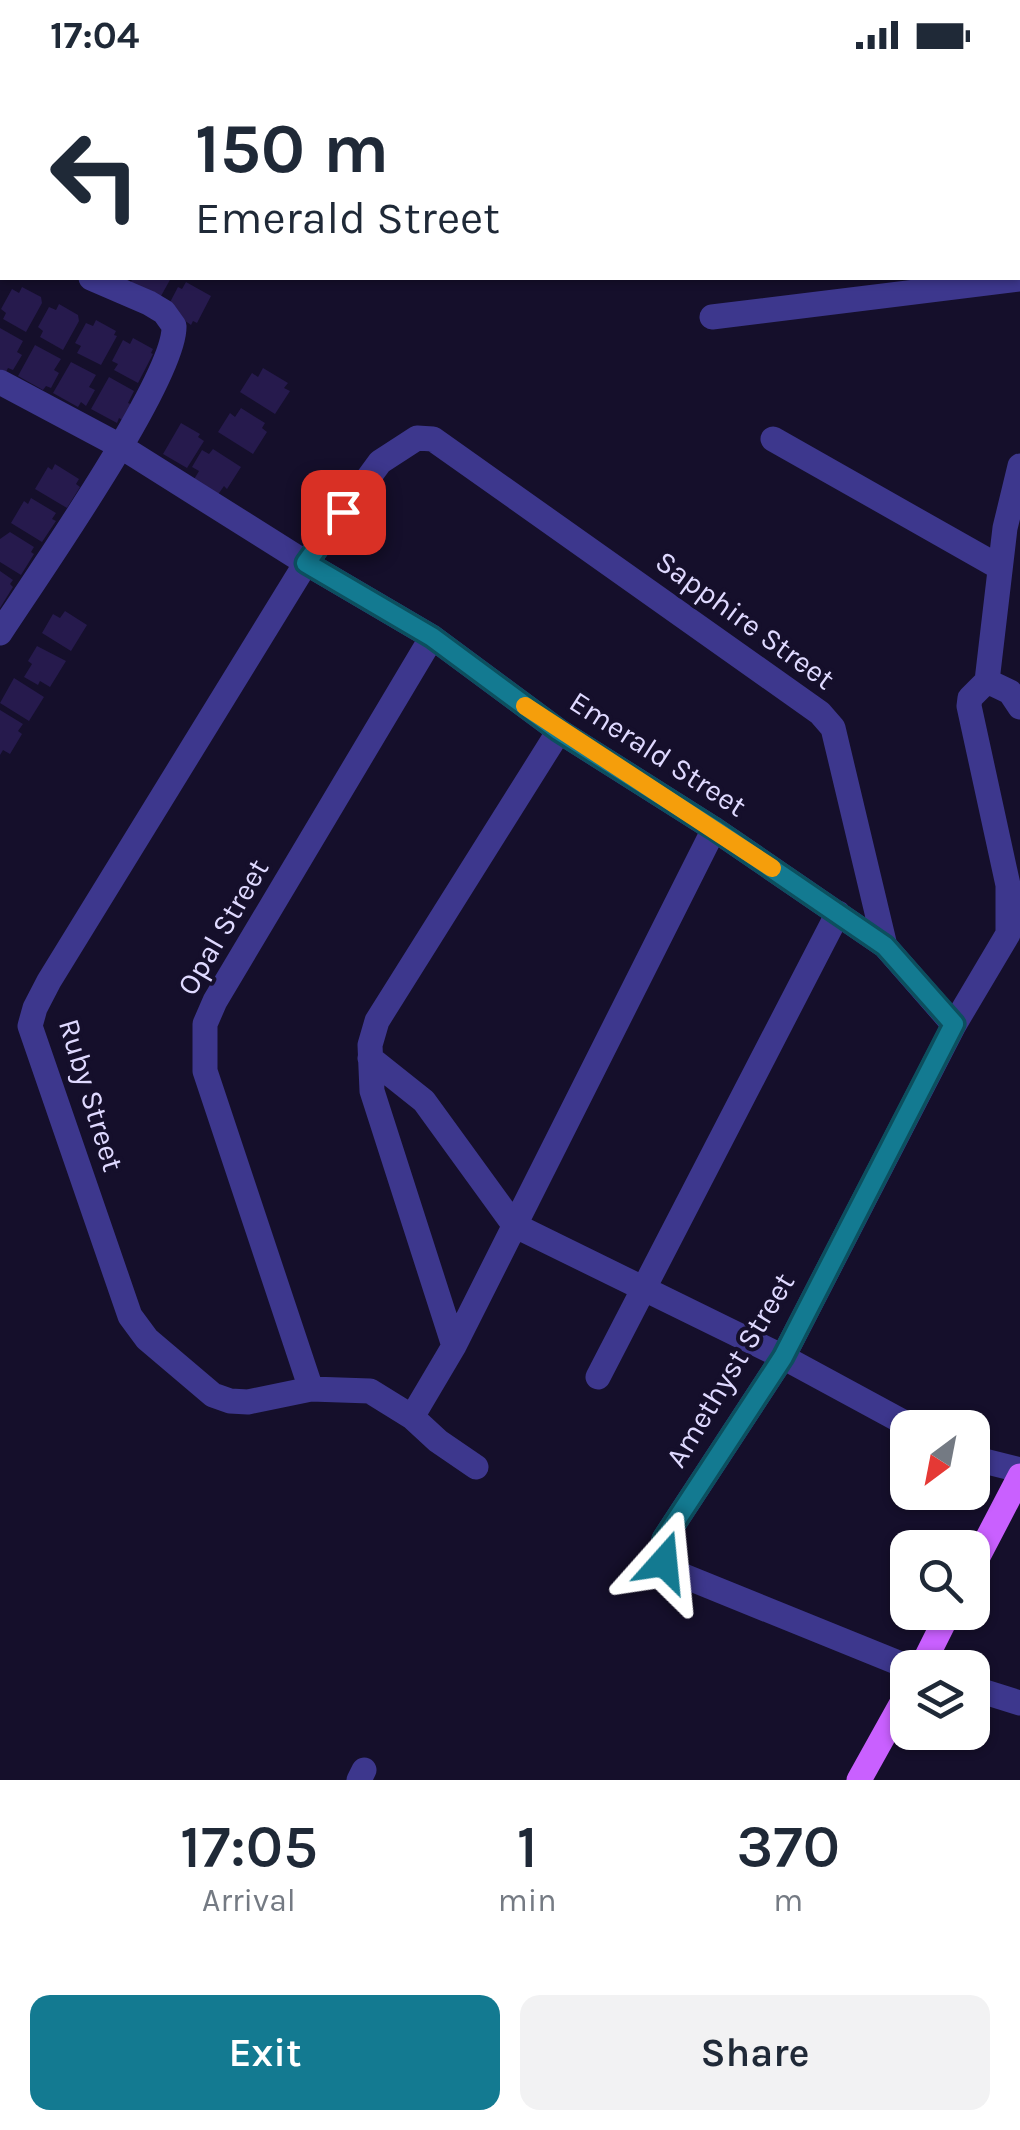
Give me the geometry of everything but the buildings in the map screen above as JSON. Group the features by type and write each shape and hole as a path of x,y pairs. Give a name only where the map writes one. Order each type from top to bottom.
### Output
{"main road":[{"path":"990,1532 1020,1473"},
{"path":"859,1780 890,1724"}],"street":[{"path":"0,633 120,446 170,352 174,326 164,312 96,280"},
{"path":"712,317 1012,280"},
{"name":"Emerald Street","path":"0,382 120,446 432,637 559,731 714,829 885,946 954,1024"},
{"name":"Ruby Street","path":"433,439 417,438 380,462 306,563 50,980 34,1008 30,1026 130,1316 147,1339 213,1396 230,1401 248,1402 311,1389 370,1391 412,1417 476,1467"},
{"name":"Sapphire Street","path":"433,439 820,712 834,728 885,946"},
{"path":"773,439 1000,567"},
{"name":"Amethyst Street","path":"890,1659 679,1574 664,1562 664,1539 783,1357 954,1024 1008,934 1008,885 969,706 976,690 987,681 1005,528 1020,466"},
{"name":"Opal Street","path":"311,1389 205,1071 206,1024 214,1000 432,637"},
{"path":"987,681 1010,692 1020,708"},
{"path":"454,1346 372,1091 370,1058 376,1021 559,731"},
{"path":"412,1417 454,1346 714,829"},
{"path":"598,1377 838,914"},
{"path":"370,1058 424,1101 514,1224 783,1357 890,1415"},
{"path":"990,1464 1020,1473"},
{"path":"990,1693 1020,1702"}],"slow traffic":[{"path":"525,706 772,868"}],"route":[{"path":"343,512 306,563 432,637 559,731 714,829 885,946 954,1024 783,1357 664,1539 664,1562"}]}
